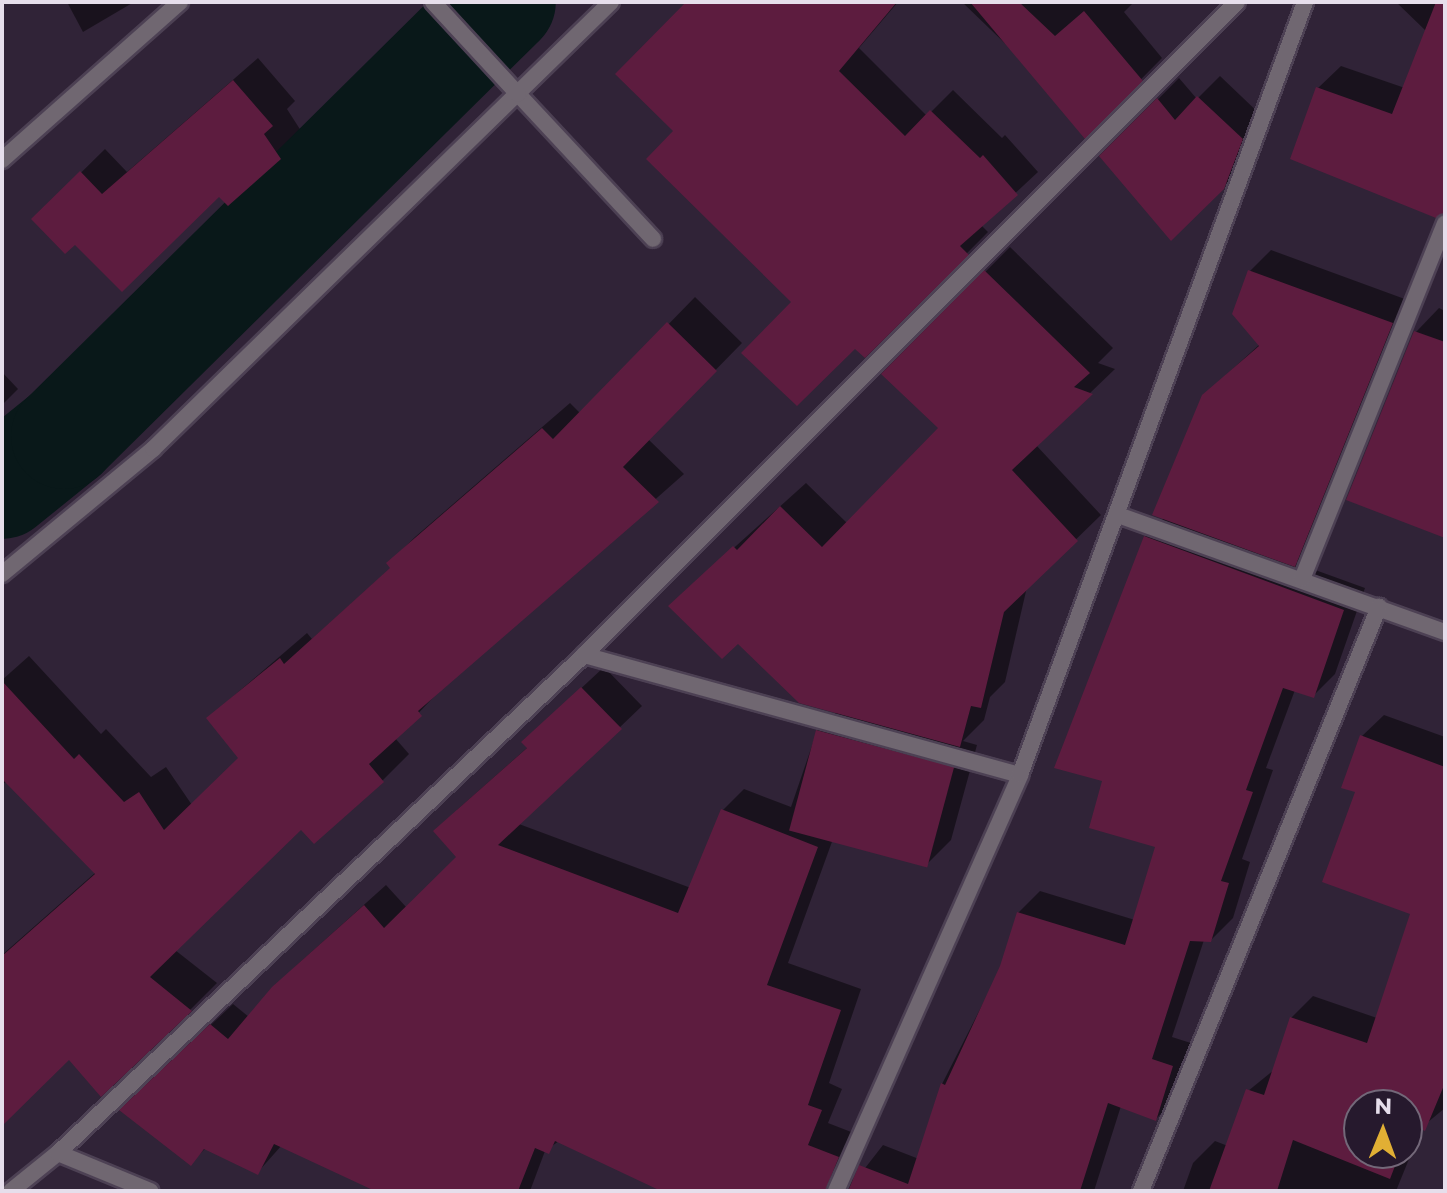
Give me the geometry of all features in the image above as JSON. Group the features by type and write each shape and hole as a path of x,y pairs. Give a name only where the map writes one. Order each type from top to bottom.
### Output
{"street":[{"path":"2,160 180,2"},
{"path":"2,574 153,449 611,2"},
{"path":"11,1191 58,1153 584,655 1237,2"},
{"path":"836,1191 1020,775 1305,2"},
{"path":"437,6 653,239"},
{"path":"1302,579 1445,224"},
{"path":"1118,515 1445,632"},
{"path":"1141,1191 1379,607"},
{"path":"584,655 1020,775"},
{"path":"58,1153 150,1191"}],"building":[{"path":"686,2 897,2 839,71 905,136 930,110 980,158 983,155 1018,195 960,246 969,255 865,358 855,349 797,406 741,353 791,302 646,159 673,131 615,74"},
{"path":"970,2 1019,2 1055,36 1084,11 1143,81 1085,139"},
{"path":"1436,2 1445,2 1445,213 1436,218 1290,159 1316,87 1392,114"},
{"path":"233,80 273,126 264,134 281,159 228,206 219,197 122,292 75,245 65,254 31,219 80,171 102,194"},
{"path":"1197,96 1243,139 1224,189 1171,241 1099,156 1157,98 1175,120"},
{"path":"984,270 1090,373 1074,387 1093,394 1012,470 1078,541 1004,612 981,708 971,706 960,747 799,703 738,644 722,659 668,606 733,546 737,550 780,506 822,547 938,428 881,374"},
{"path":"1248,270 1393,323 1295,567 1152,515 1202,395 1259,346 1232,314"},
{"path":"667,322 717,371 623,467 659,502 418,711 422,716 369,764 384,782 314,844 301,830 150,977 192,1011 101,1097 69,1060 2,1126 2,956 95,874 2,779 2,681 74,759 79,754 124,802 139,792 164,830 238,758 206,718 280,658 284,664 390,568 386,563 542,428 553,439"},
{"path":"1414,331 1445,342 1445,538 1346,500"},
{"path":"1144,536 1344,610 1314,698 1283,688 1246,790 1253,792 1221,881 1229,883 1211,942 1190,941 1152,1059 1173,1066 1156,1121 1108,1103 1080,1191 848,1191 859,1165 908,1184 941,1083 945,1085 1000,966 1017,912 1125,945 1155,847 1089,828 1102,781 1054,768"},
{"path":"581,687 622,729 498,845 678,913 721,809 818,847 767,985 841,1010 808,1105 822,1110 808,1145 839,1157 825,1191 661,1191 555,1141 549,1154 535,1148 518,1191 375,1191 274,1144 258,1175 204,1149 191,1166 119,1110 210,1024 228,1039 272,987 364,905 384,928 456,857 433,831 527,748 521,742"},
{"path":"816,730 954,767 927,867 789,830"},
{"path":"1360,735 1445,767 1445,1083 1425,1131 1423,1089 1343,1089 1343,1160 1293,1140 1277,1191 1209,1191 1246,1089 1264,1095 1290,1017 1367,1043 1410,914 1322,882 1355,792 1341,788"},
{"path":"1365,1169 1394,1169 1390,1179"}],"waterway":[{"path":"2,486 64,436 503,2"}]}
